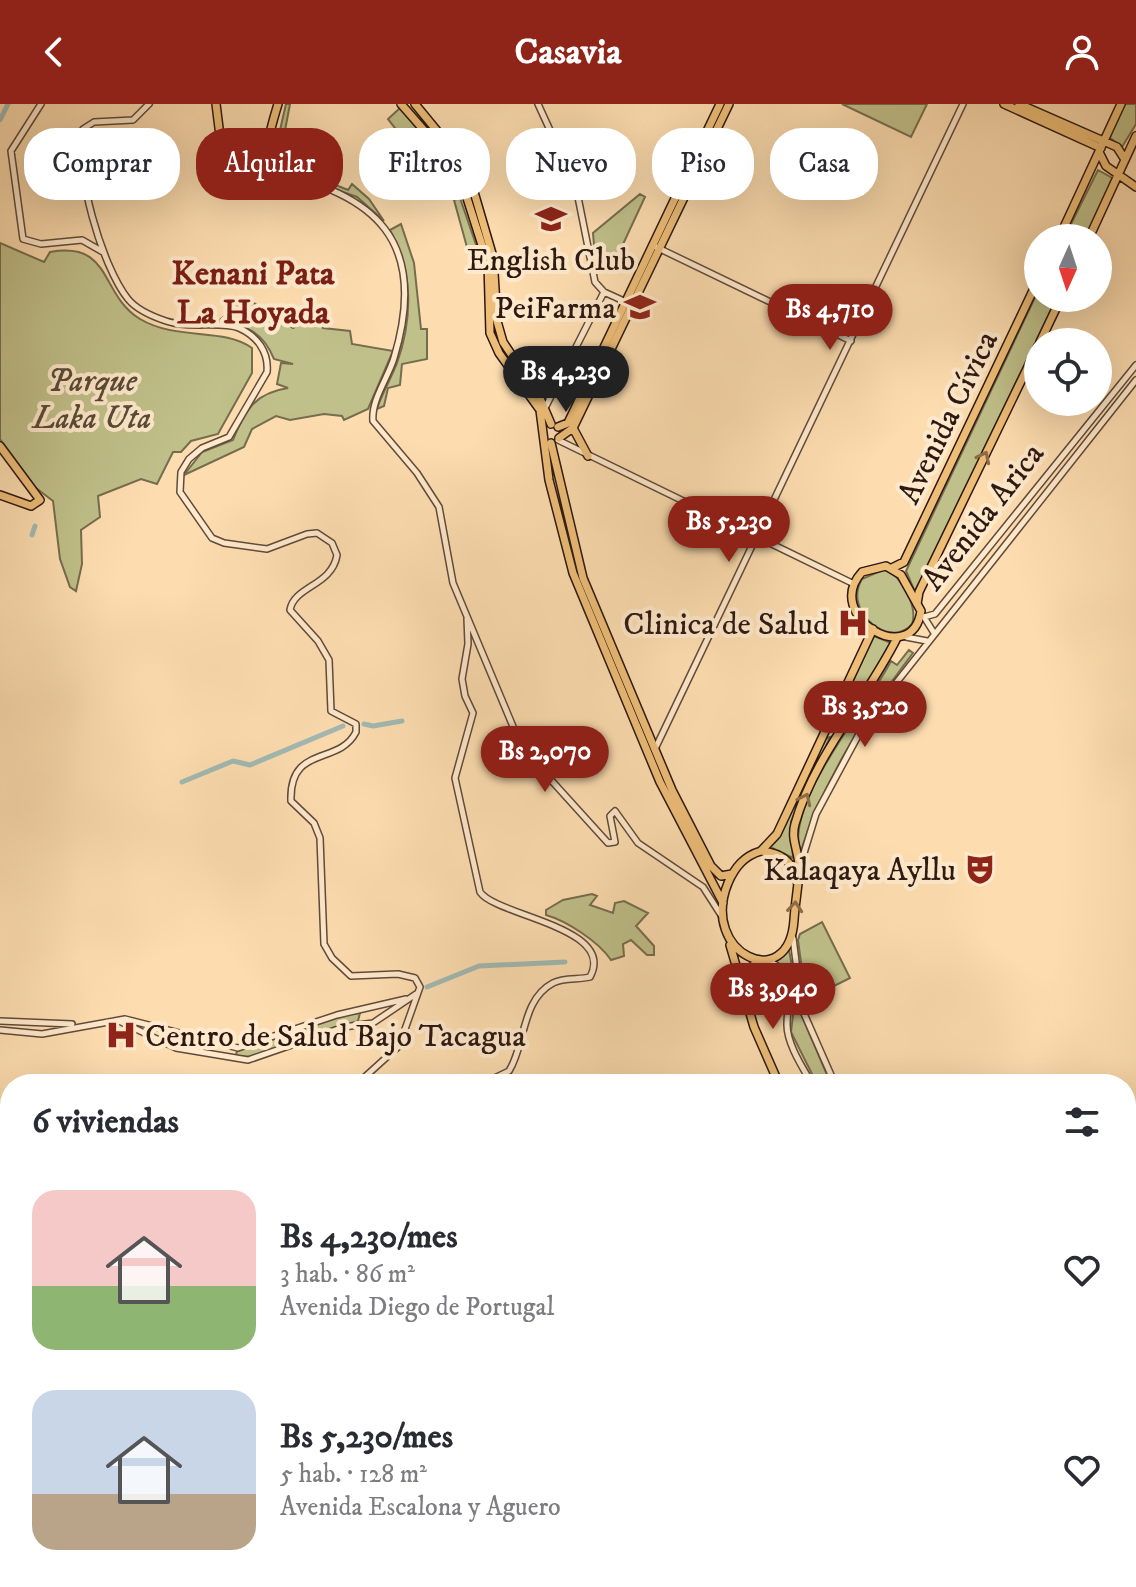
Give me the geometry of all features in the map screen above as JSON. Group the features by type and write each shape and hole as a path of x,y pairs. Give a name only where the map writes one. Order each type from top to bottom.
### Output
{"main road":[{"path":"216,104 219,128"},
{"path":"272,128 278,104"},
{"path":"401,104 422,128"},
{"path":"415,104 435,128"},
{"path":"711,128 720,104"},
{"path":"715,128 729,104"},
{"path":"1004,104 1101,148 1121,149 1124,158"},
{"path":"1019,104 1101,148 1106,166 1136,187"},
{"path":"1066,224 1121,104"},
{"path":"1095,224 1136,136"},
{"path":"467,200 488,264 493,341 507,365 543,411"},
{"path":"477,200 492,252 497,321 503,342 543,411 549,429 576,582 723,903"},
{"path":"556,440 573,428 678,200"},
{"path":"549,429 568,423 629,304"},
{"name":"Avenida Cívica","path":"892,568 904,562 1024,309"},
{"name":"Avenida Cívica","path":"921,611 919,592 1024,375"},
{"path":"573,428 588,456"},
{"path":"549,429 556,440 566,532"},
{"path":"549,429 556,440"},
{"path":"0,446 40,500 31,506 0,495"},
{"path":"741,989 748,970 762,960 779,955 793,938 800,869 793,839 795,822 838,735 901,637 917,627 921,611 901,575 892,568 869,568 854,584 851,596 855,613 873,629 901,637"},
{"path":"775,1074 741,989 723,917 723,903 729,876 746,857 761,851 777,834 873,629"},
{"path":"651,751 711,866 716,873 729,876"},
{"path":"761,851 788,860 797,882"},
{"path":"729,943 748,958 762,960"}],"street":[{"path":"41,104 11,151 23,239 41,244 82,240 103,252"},
{"path":"149,104 133,120 94,122 83,129 81,147 93,219 103,252 127,299 140,309 187,326 238,328 258,342 266,354 267,372 231,435 189,459 181,472 180,492 216,540 259,550 286,544 312,533 327,539 336,549 334,566 321,582 296,597 290,610 318,641 329,660 331,711 356,724 356,732 346,744 297,769 291,783 291,801 314,823 320,838 326,950 351,976 389,974 415,978 420,987 399,1046 368,1074"},
{"path":"538,104 572,175 587,230 593,278 604,292 629,304"},
{"path":"651,751 758,537 963,104"},
{"path":"343,196 358,202 380,221 395,246 404,276 405,311 393,361 374,407 373,421 434,498 443,518 453,583 525,751 609,844 615,842 610,816 615,811 638,843 703,887 723,917"},
{"path":"656,247 851,341"},
{"path":"543,411 604,292"},
{"name":"Avenida Arica","path":"921,611 935,614 1136,365"},
{"name":"Avenida Arica","path":"800,869 816,814 851,744 927,641 1136,380"},
{"path":"556,440 854,584"},
{"path":"921,611 934,633"},
{"path":"468,617 468,644 462,670 465,696 473,713 455,778 480,892 494,905 546,921 570,933 588,950 594,969 590,977 556,981 541,994 528,1016 519,1051 509,1071 503,1074"},
{"path":"901,637 927,641"},
{"path":"703,887 715,885 729,876"},
{"path":"793,938 802,1009 831,1074"},
{"path":"762,960 780,968 787,978 791,999 787,1025 789,1035 807,1074"},
{"path":"119,1020 168,1045 193,1052 234,1059 261,1058 344,1027 373,1023 416,994"},
{"path":"77,1025 2,1021 1,1030 42,1034 77,1025 119,1020 235,1048 337,1015 406,999"},
{"path":"193,1052 198,1040"},
{"path":"234,1059 235,1048"}],"green space":[{"path":"286,104 290,104 285,128 280,128"},
{"path":"842,104 927,104 911,137"},
{"path":"1125,104 1136,104 1136,124 1122,147 1109,137"},
{"path":"400,108 417,128 395,128 388,119"},
{"path":"1098,170 1114,179 1093,224 1071,224"},
{"path":"352,184 359,190 359,199 343,192 343,188 348,190"},
{"path":"640,194 645,197 618,255 595,257 593,233"},
{"path":"360,200 370,200 384,221"},
{"path":"454,200 461,200 483,265 473,269"},
{"path":"401,224 414,263 421,329 427,329 427,359 402,364 400,385 388,388 384,406 377,409 397,363 406,329 407,278 390,230"},
{"name":"Parque Laka Uta","path":"0,243 44,262 50,252 85,254 103,272 127,308 140,319 169,330 227,338 252,348 252,373 218,434 191,441 181,452 173,452 157,484 141,479 98,496 100,517 81,530 82,564 76,591 70,587 60,559 53,501 36,488 0,439"},
{"path":"249,300 293,328 320,313 323,328 350,331 352,344 393,351 368,409 344,420 342,416 324,414 290,420 276,416 252,429 244,447 184,475 202,452 233,440 247,412 259,399 288,388 277,384 281,363 293,364 274,359 268,346 252,331 233,326 197,324 218,321 230,312 227,303 241,306"},
{"path":"1028,312 1050,312 1043,328 1024,328 1024,366 915,592 906,571"},
{"path":"885,569 903,585 911,601 912,624 903,631 893,633 872,624 858,604 862,579"},
{"path":"874,636 891,643 875,672 834,728 832,724"},
{"path":"909,650 913,653 863,724 834,773 800,853 799,831 816,781 891,661 897,665"},
{"path":"830,737 791,822 793,858 770,847 778,839 826,738"},
{"path":"592,894 597,896 590,905 613,913 615,903 624,901 648,913 636,926 654,946 654,955 647,955 631,940 623,944 624,956 611,960 582,933 546,915 546,910 563,900"},
{"path":"822,922 850,978 806,1000 798,940 800,934"},
{"path":"789,950 801,1014 827,1074 812,1074 791,1032 795,999 792,980 773,960"},
{"path":"360,1013 358,1021 251,1057 236,1056 237,1050 343,1015"}],"waterway":[{"path":"0,120 8,104"},
{"path":"32,535 35,526"},
{"path":"364,724 373,726 402,721"},
{"path":"182,782 233,761 250,765 343,726"},
{"path":"427,987 479,966 565,962"}],"place":[{"name":"English Club","path":"551,219"},
{"name":"PeiFarma","path":"640,307"},
{"name":"Clinica de Salud","path":"853,623"},
{"name":"Kalaqaya Ayllu","path":"980,869"},
{"name":"Centro de Salud Bajo Tacagua","path":"121,1035"}],"district":[{"name":"Kenani Pata La Hoyada","path":"253,292"}]}
